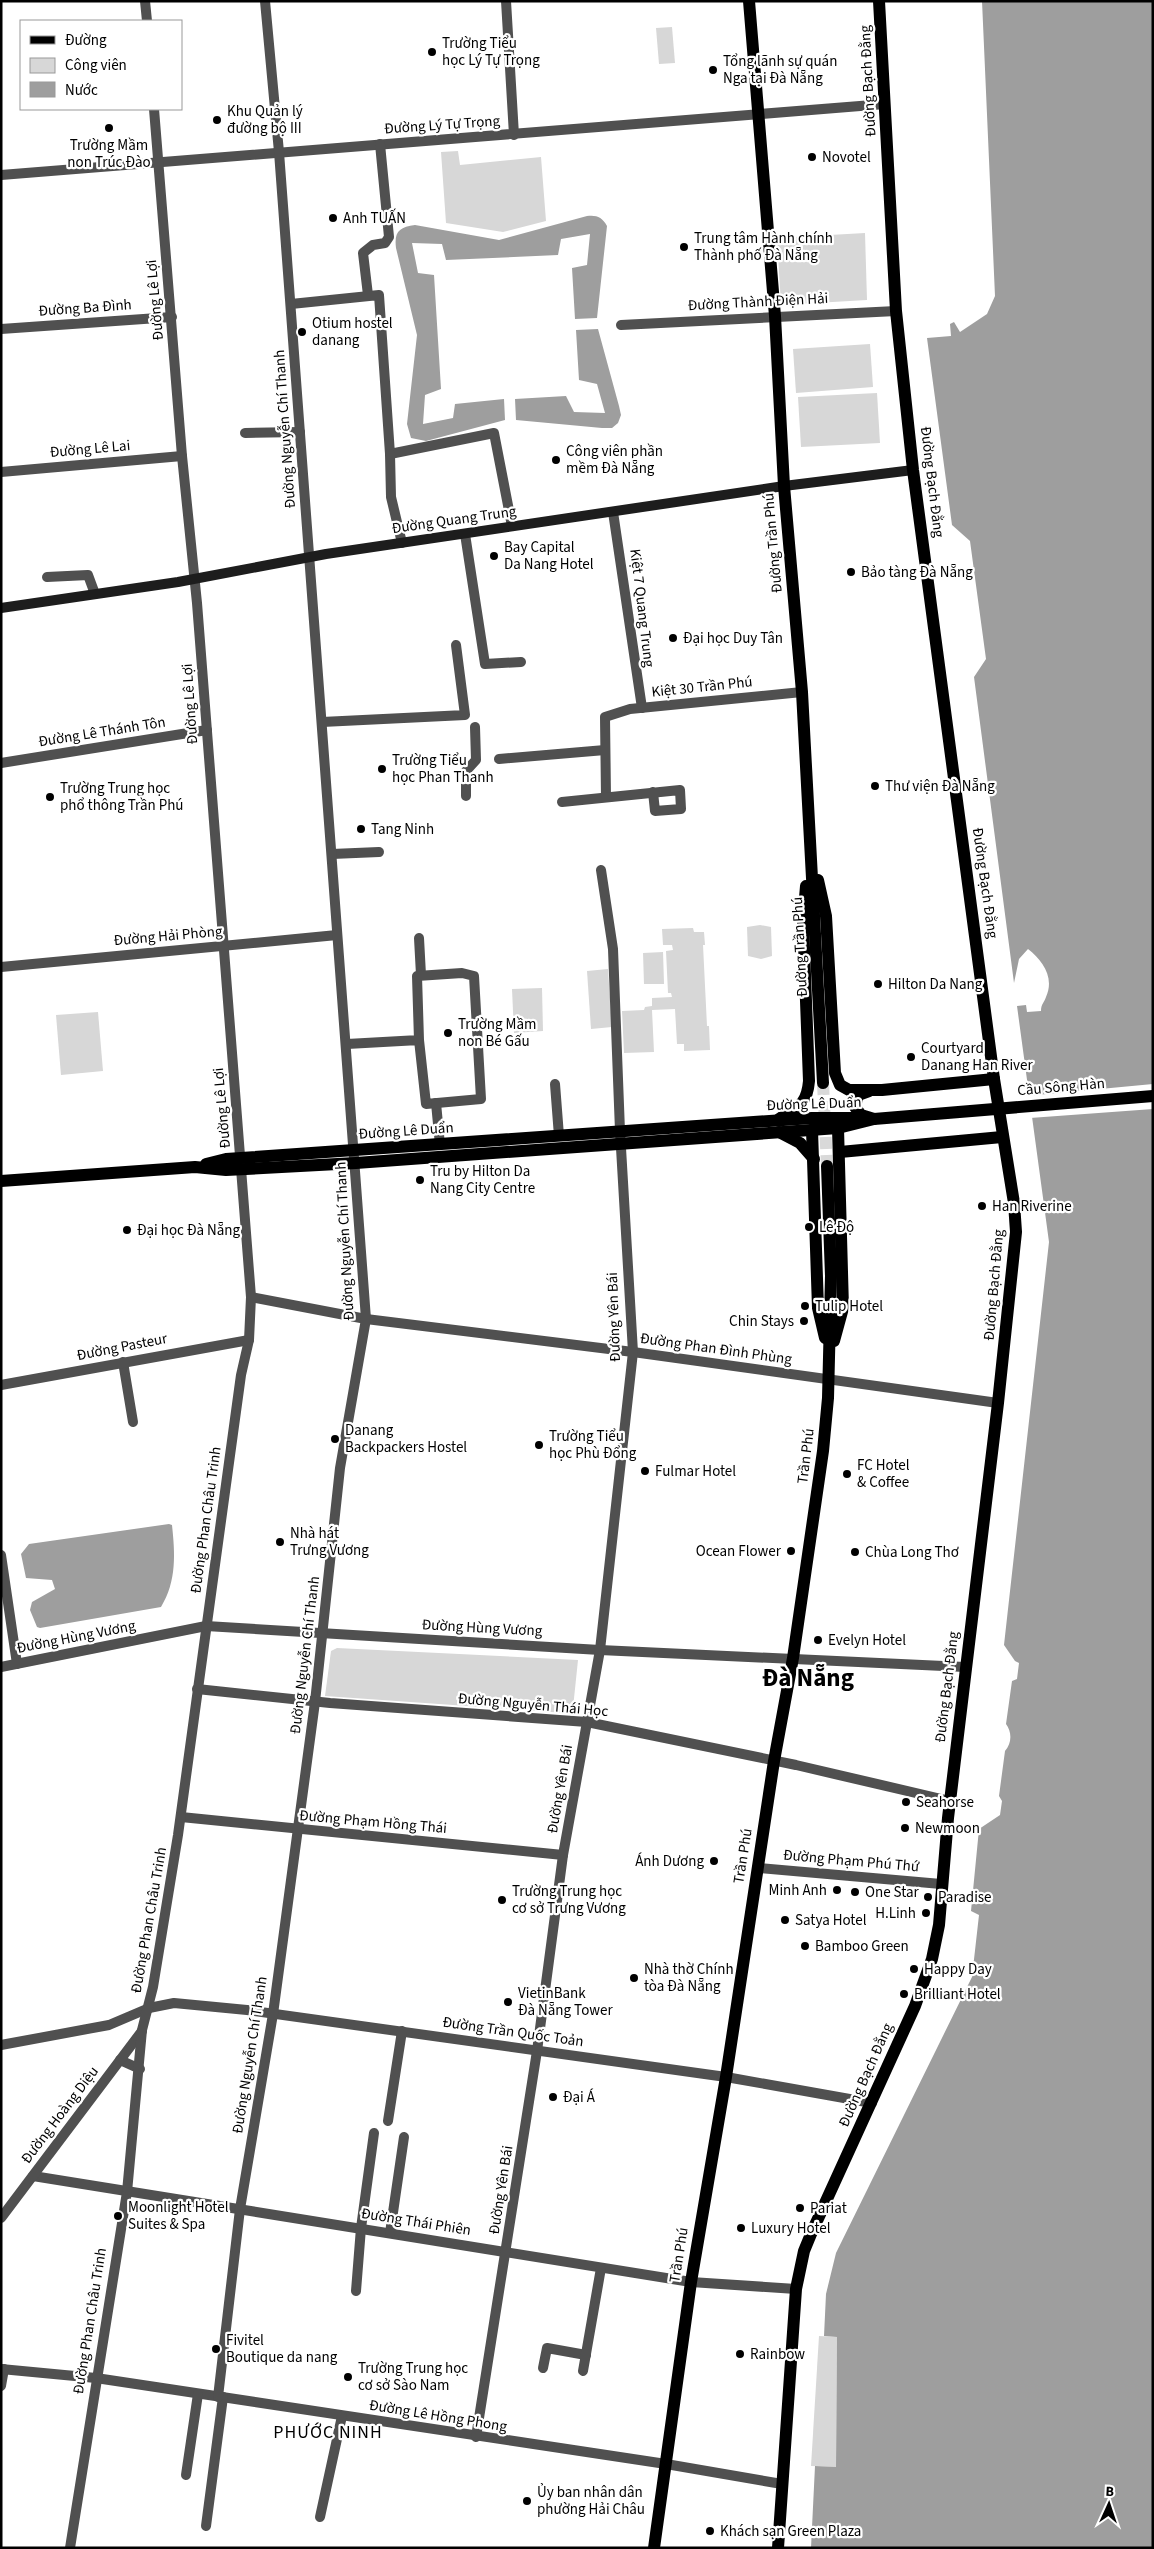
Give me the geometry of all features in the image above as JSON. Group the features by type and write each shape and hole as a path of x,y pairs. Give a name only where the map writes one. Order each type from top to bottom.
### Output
{"main road":[{"name":"Đường Trần Phú","path":"749,1 774,316 784,486 802,692 823,1083"},
{"name":"Đường Bạch Đằng","path":"778,2548 796,2289 804,2251 916,2006 932,1959 939,1925 941,1884 950,1801 998,1403 1016,1224 994,1079 913,470 896,311 879,1"},
{"name":"Đường Quang Trung","path":"1,608 195,579 310,557 512,526 784,486 913,470"},
{"path":"810,846 826,916 837,1080 849,1090 882,1090"},
{"path":"810,846 803,921 810,1081 808,1095 777,1126 800,1143 814,1159"},
{"path":"874,1119 857,1112 856,1098 864,1091 994,1079"},
{"name":"Cầu Sông Hàn","path":"874,1119 1153,1096"},
{"name":"Đường Lê Duẩn","path":"1,1181 777,1126 838,1116 874,1119"},
{"name":"Đường Lê Duẩn","path":"777,1126 812,1130 838,1128 874,1119"},
{"path":"829,1358 843,1308 838,1128"},
{"path":"812,1130 818,1308 829,1358"},
{"name":"Đường Lê Duẩn","path":"355,1157 440,1145 558,1136 620,1138"},
{"path":"840,1152 1002,1137"},
{"name":"Trần Phú","path":"654,2548 691,2282 726,2077 774,1761 793,1658 823,1451 828,1381 831,1276 827,1166"}],"street":[{"path":"145,1 146,20"},
{"name":"Đường Nguyễn Chí Thanh","path":"206,2526 240,2208 273,2014 315,1702 340,1468 366,1319 291,304 265,1"},
{"path":"506,1 514,135"},
{"name":"Đường Lý Tự Trọng","path":"1,175 885,104"},
{"name":"Đường Lê Lợi","path":"154,110 182,456 195,579 224,946 232,1001 251,1297"},
{"path":"368,295 363,253 369,247 385,243 389,237 380,144"},
{"path":"291,304 368,295 379,295 380,297 391,497 402,543"},
{"name":"Đường Thành Điện Hải","path":"621,325 896,311"},
{"name":"Đường Ba Đình","path":"1,330 172,317"},
{"path":"245,433 300,432"},
{"path":"390,454 494,433 512,526"},
{"name":"Đường Lê Lai","path":"1,472 182,456"},
{"name":"Kiệt 7 Quang Trung","path":"613,512 642,708"},
{"path":"465,534 485,664 521,662"},
{"path":"47,577 88,576 95,594"},
{"path":"322,722 464,715 456,645"},
{"name":"Kiệt 30 Trần Phú","path":"605,750 605,716 630,709 802,692"},
{"path":"466,796 466,771 476,760 475,727"},
{"name":"Đường Lê Thánh Tôn","path":"1,764 207,730"},
{"path":"499,758 605,750 606,797"},
{"path":"562,802 653,792"},
{"path":"332,854 379,852"},
{"name":"Đường Yên Bái","path":"476,2437 507,2251 537,2051 563,1855 600,1650 633,1352 620,1138 614,949 601,870"},
{"name":"Đường Hải Phòng","path":"1,967 337,935"},
{"path":"419,976 462,972 474,976 482,1099 426,1104 419,1040 419,976 420,938"},
{"path":"347,1044 419,1040"},
{"path":"555,1084 558,1136"},
{"path":"436,1103 440,1145"},
{"name":"Đường Phan Đình Phùng","path":"251,1297 366,1319 633,1352 828,1381 998,1403"},
{"name":"Đường Phan Châu Trinh","path":"70,2548 127,2192 140,2069 142,2030 149,2008 181,1817 241,1375 249,1340 251,1297"},
{"name":"Đường Pasteur","path":"1,1385 249,1340"},
{"path":"123,1362 133,1422"},
{"path":"1,1555 17,1664"},
{"name":"Đường Hùng Vương","path":"1,1667 206,1626 600,1650 965,1667"},
{"name":"Đường Nguyễn Thái Học","path":"197,1689 315,1702 587,1722 774,1761 950,1801"},
{"name":"Đường Phạm Hồng Thái","path":"181,1817 563,1855"},
{"name":"Đường Phạm Phú Thứ","path":"758,1868 941,1884"},
{"name":"Đường Trần Quốc Toản","path":"1,2045 109,2025 149,2008 174,2003 402,2031 726,2077 872,2103"},
{"name":"Đường Hoàng Diệu","path":"1,2218 142,2030"},
{"path":"388,2120 402,2031"},
{"path":"120,2060 140,2069"},
{"path":"356,2291 361,2228 374,2133"},
{"path":"390,2233 404,2137"},
{"name":"Đường Thái Phiên","path":"33,2176 691,2282 796,2289"},
{"path":"583,2371 601,2268"},
{"path":"543,2368 546,2348 586,2355"},
{"path":"1,2386 3,2369"},
{"name":"Đường Lê Hồng Phong","path":"3,2369 96,2378 476,2437 666,2464 782,2484"},
{"path":"186,2476 198,2394"},
{"path":"320,2517 342,2416"}],"green space":[{"path":"672,27 675,63 659,64 656,28"},
{"path":"458,151 460,165 541,157 546,221 503,232 446,223 441,152"},
{"path":"865,233 867,300 781,305 777,238"},
{"path":"870,344 873,387 796,393 793,349"},
{"path":"877,393 880,443 801,447 798,397"},
{"path":"760,925 771,927 772,956 761,959 748,956 747,927"},
{"path":"693,928 694,932 704,932 707,1026 709,1026 710,1050 684,1051 684,1044 677,1044 675,1009 652,1010 654,1052 624,1053 622,1011 644,1010 645,1007 652,1006 652,998 672,997 671,993 668,993 666,951 673,950 672,945 663,945 662,929"},
{"path":"663,952 664,984 644,984 643,953"},
{"path":"608,969 612,1027 591,1029 587,971"},
{"path":"542,988 543,1031 514,1033 512,989"},
{"path":"98,1012 103,1071 61,1075 56,1015"},
{"path":"337,1648 578,1660 573,1708 566,1713 325,1696 331,1651"},
{"path":"819,2336 837,2337 836,2467 811,2466"}],"water":[{"path":"982,1 1153,1 1153,2548 811,2548 815,2466 836,2467 837,2337 824,2336 826,2294 836,2253 972,1977 979,1915 971,1911 979,1829 1000,1815 1002,1801 999,1796 1005,1751 1009,1745 1010,1738 1006,1724 1012,1681 1017,1679 1019,1663 1015,1661 1004,1645 1049,1242 1017,1006 1026,1005 1027,1012 1041,1011 1049,983 1046,970 1038,958 1028,949 1019,959 1014,983 974,677 986,659 970,541 952,525 927,338 951,336 950,324 954,322 960,332 987,314 995,296"},
{"path":"587,216 599,217 607,226 597,318 575,319 572,268 587,265 590,234 561,239 558,255 446,260 442,244 412,243 418,273 434,275 441,389 425,395 423,424 453,418 455,404 504,399 505,420 426,441 411,438 407,424 417,335 396,248 396,238 399,231 405,227 415,225 499,240"},
{"path":"598,329 621,415 618,423 612,428 602,428 516,420 515,399 566,396 574,412 605,413 597,384 579,380 576,330"},
{"path":"172,1525 174,1567 170,1587 161,1607 37,1627 30,1610 32,1602 55,1589 52,1580 26,1578 21,1554 29,1544"}],"pier":[{"path":"1153,1084 1153,1109 1030,1118 1026,1096"}],"tunnel":[{"path":"823,1083 827,1166"}],"place":[{"name":"Trường Tiểu học Lý Tự Trọng","path":"432,52"},
{"name":"Tổng lãnh sự quán Nga tại Đà Nẵng","path":"713,70"},
{"name":"Khu Quản lý đường bộ III","path":"217,120"},
{"name":"Trường Mầm non Trúc Đào","path":"109,128"},
{"name":"Novotel","path":"812,157"},
{"name":"Anh TUẤN","path":"333,218"},
{"name":"Trung tâm Hành chính Thành phố Đà Nẵng","path":"684,247"},
{"name":"Otium hostel danang","path":"302,332"},
{"name":"Công viên phần mềm Đà Nẵng","path":"556,460"},
{"name":"Bay Capital Da Nang Hotel","path":"494,556"},
{"name":"Bảo tàng Đà Nẵng","path":"851,572"},
{"name":"Đại học Duy Tân","path":"673,638"},
{"name":"Trường Tiểu học Phan Thanh","path":"382,769"},
{"name":"Thư viện Đà Nẵng","path":"875,786"},
{"name":"Trường Trung học phổ thông Trần Phú","path":"50,797"},
{"name":"Tang Ninh","path":"361,829"},
{"name":"Hilton Da Nang","path":"878,984"},
{"name":"Trường Mầm non Bé Gấu","path":"448,1033"},
{"name":"Courtyard Danang Han River","path":"911,1057"},
{"name":"Tru by Hilton Da Nang City Centre","path":"420,1180"},
{"name":"Han Riverine","path":"982,1206"},
{"name":"Lê Độ","path":"809,1227"},
{"name":"Đại học Đà Nẵng","path":"127,1230"},
{"name":"Tulip Hotel","path":"805,1306"},
{"name":"Chin Stays","path":"804,1321"},
{"name":"Danang Backpackers Hostel","path":"335,1439"},
{"name":"Trường Tiểu học Phù Đổng","path":"539,1445"},
{"name":"Fulmar Hotel","path":"645,1471"},
{"name":"FC Hotel & Coffee","path":"847,1474"},
{"name":"Nhà hát Trưng Vương","path":"280,1542"},
{"name":"Ocean Flower","path":"791,1551"},
{"name":"Chùa Long Thơ","path":"855,1552"},
{"name":"Evelyn Hotel","path":"818,1640"},
{"name":"Seahorse","path":"906,1802"},
{"name":"Newmoon","path":"905,1828"},
{"name":"Ánh Dương","path":"714,1861"},
{"name":"Minh Anh","path":"837,1890"},
{"name":"One Star","path":"855,1892"},
{"name":"Paradise","path":"928,1897"},
{"name":"Trường Trung học cơ sở Trưng Vương","path":"502,1900"},
{"name":"H.Linh","path":"926,1913"},
{"name":"Satya Hotel","path":"785,1920"},
{"name":"Bamboo Green","path":"805,1946"},
{"name":"Happy Day","path":"914,1969"},
{"name":"Nhà thờ Chính tòa Đà Nẵng","path":"634,1978"},
{"name":"Brilliant Hotel","path":"904,1994"},
{"name":"VietinBank Đà Nẵng Tower","path":"508,2002"},
{"name":"Đại Á","path":"553,2097"},
{"name":"Pariat","path":"800,2208"},
{"name":"Moonlight Hotel Suites & Spa","path":"118,2216"},
{"name":"Luxury Hotel","path":"741,2228"},
{"name":"Fivitel Boutique da nang","path":"216,2349"},
{"name":"Rainbow","path":"740,2354"},
{"name":"Trường Trung học cơ sở Sào Nam","path":"348,2377"},
{"name":"Ủy ban nhân dân phường Hải Châu","path":"527,2501"},
{"name":"Khách sạn Green Plaza","path":"710,2531"}],"district":[{"name":"Đà Nẵng","path":"808,1678"},
{"name":"PHƯỚC NINH","path":"328,2432"}]}
